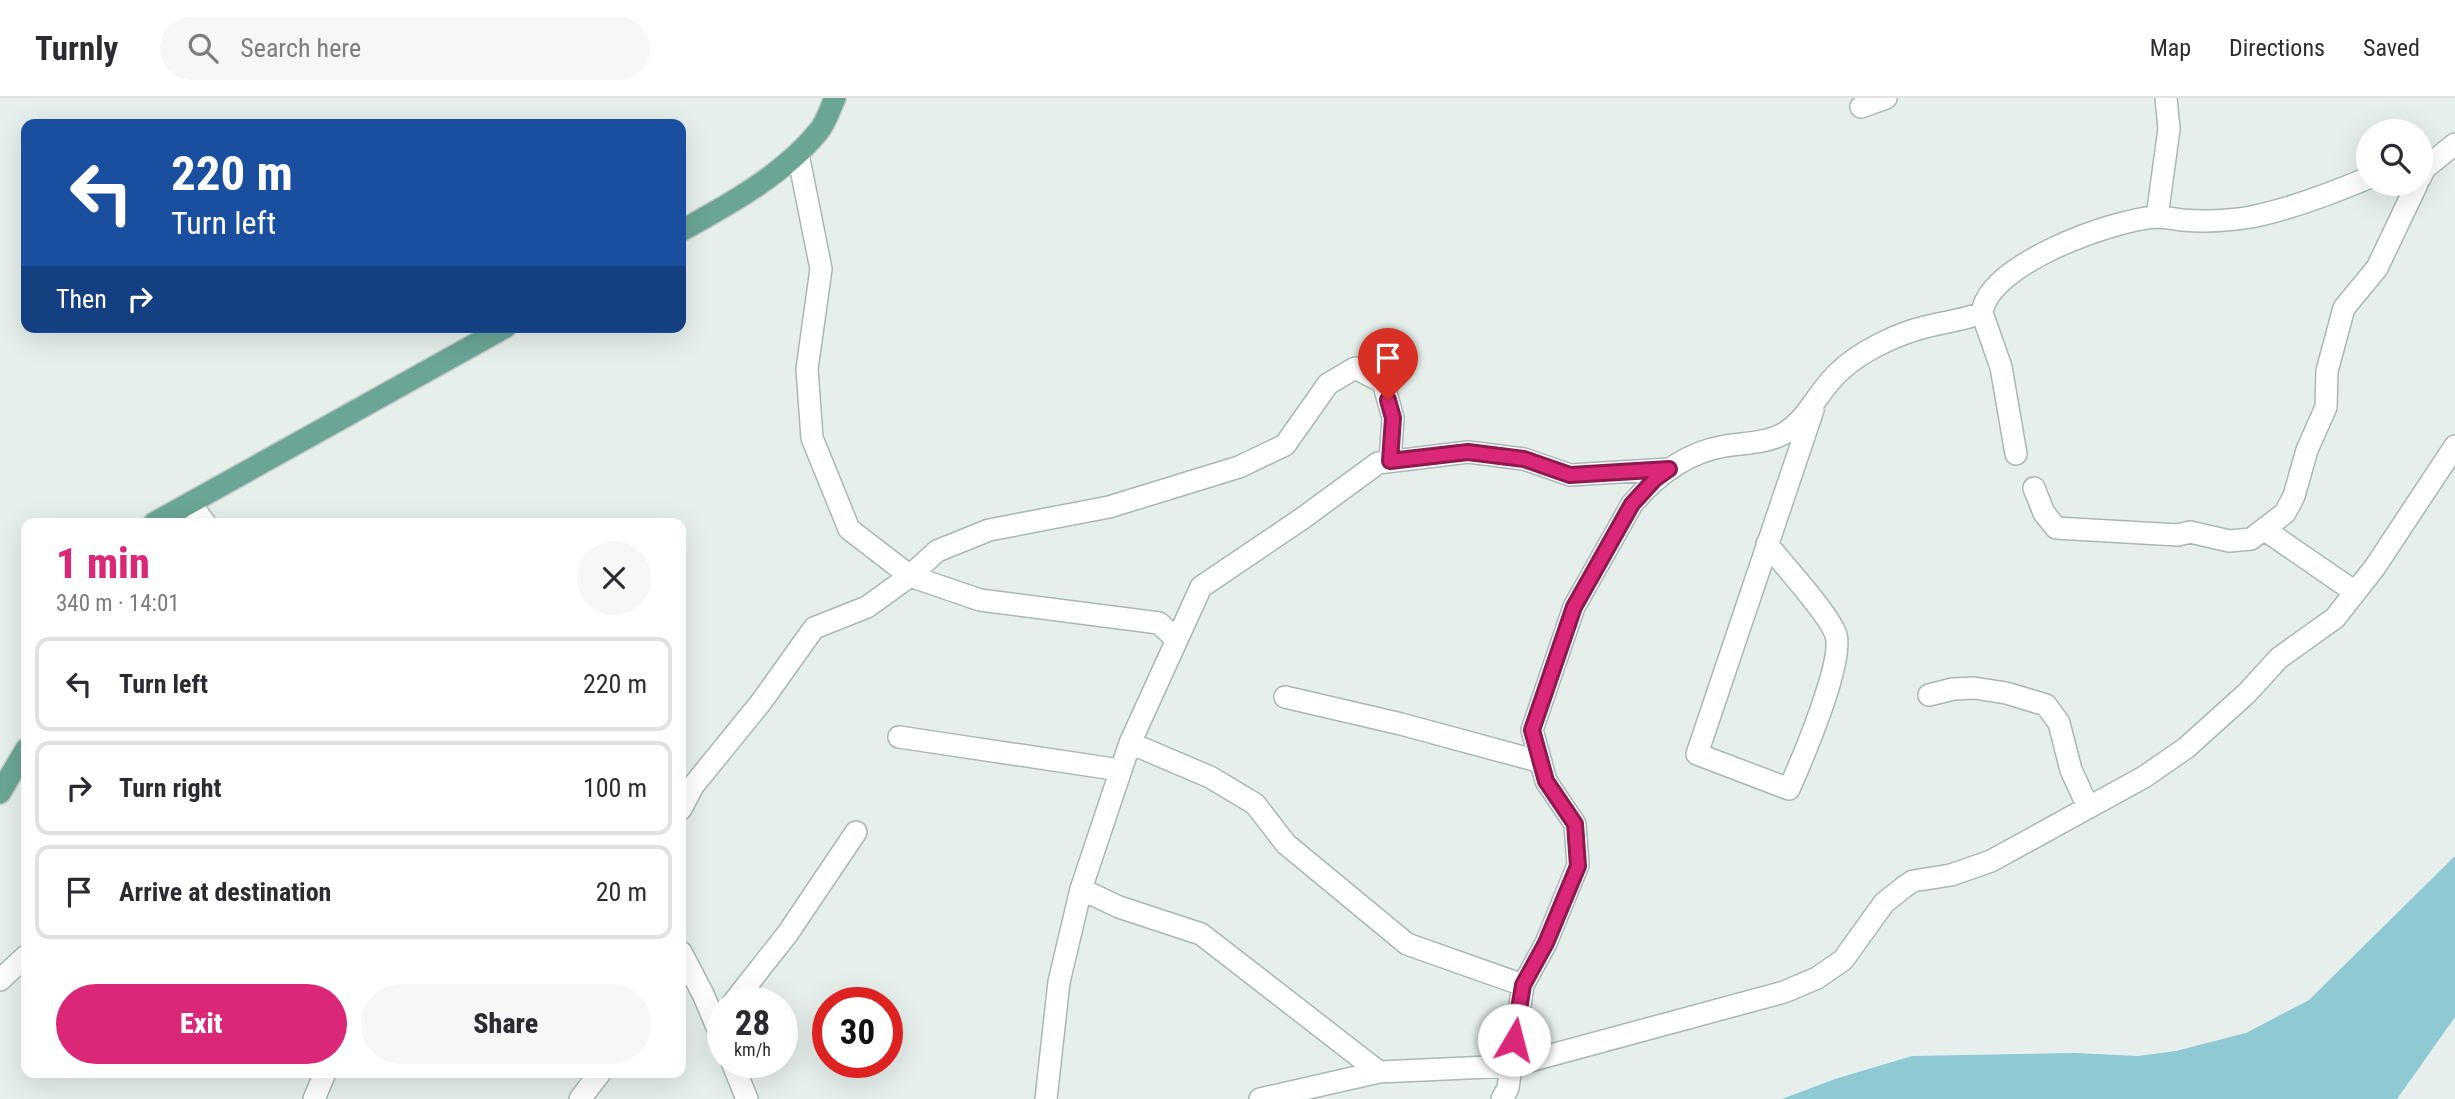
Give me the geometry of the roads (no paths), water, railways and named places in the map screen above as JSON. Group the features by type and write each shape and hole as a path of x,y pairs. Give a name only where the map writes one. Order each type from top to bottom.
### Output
{"main road":[{"path":"686,228 713,213 798,154 820,130 835,98"},
{"path":"163,518 495,333"},
{"path":"0,793 21,757"}],"street":[{"path":"1861,107 1886,98"},
{"path":"2157,217 2169,129 2166,98"},
{"path":"2433,163 2455,144"},
{"path":"798,154 821,269 807,369 812,438 849,529 910,576 980,600 1159,624 1176,639"},
{"path":"2016,454 2001,367 1983,313 1987,297 1999,282 2070,239 2096,229 2157,217 2207,222 2255,216 2322,197 2356,183"},
{"path":"2034,488 2044,513 2056,528 2178,534 2190,532 2230,541 2251,539 2265,530 2285,513 2294,496 2307,450 2326,407 2327,371 2344,308 2377,268 2411,196"},
{"path":"1502,1099 1508,1088 1523,985 1546,943 1578,866 1575,824 1546,781 1532,730 1574,607 1632,504 1655,479 1669,469 1708,450 1773,438 1799,422 1840,370 1866,353 1912,331 1957,322 1983,313"},
{"path":"686,799 693,786 762,701 814,628 867,607 910,576 937,551 989,530 1109,507 1239,467 1284,445 1328,384 1354,368 1383,382 1393,418 1390,461"},
{"path":"1767,544 1832,626 1838,645 1818,713 1789,789 1697,754 1767,544 1816,403"},
{"path":"1260,1099 1379,1072 1511,1066 1656,1029 1801,986 1843,960 1884,903 1913,881 1976,868 2144,777 2186,748 2248,693 2279,658 2327,626 2375,567 2455,446"},
{"path":"1046,1099 1059,982 1081,890 1129,744 1201,587 1378,463 1468,452 1524,459 1570,475 1669,469"},
{"path":"190,503 201,518"},
{"path":"2265,530 2355,592"},
{"path":"1929,695 1953,689 1974,688 2006,693 2046,705 2059,723 2071,770 2088,807"},
{"path":"1285,697 1401,724 1541,762"},
{"path":"899,737 1120,770"},
{"path":"1129,744 1210,777 1255,804 1286,844 1407,944 1523,985"},
{"path":"746,987 788,933 856,832"},
{"path":"1081,890 1119,907 1201,934 1379,1072"},
{"path":"0,980 21,961"},
{"path":"686,967 707,999"},
{"path":"314,1099 323,1078"},
{"path":"580,1099 596,1078"},
{"path":"738,1078 747,1099"}],"water":[{"path":"2455,856 2455,1017 2397,1099 1782,1099 1835,1079 1912,1056 2074,1053 2138,1056 2176,1051 2246,1033 2309,1000"}]}
